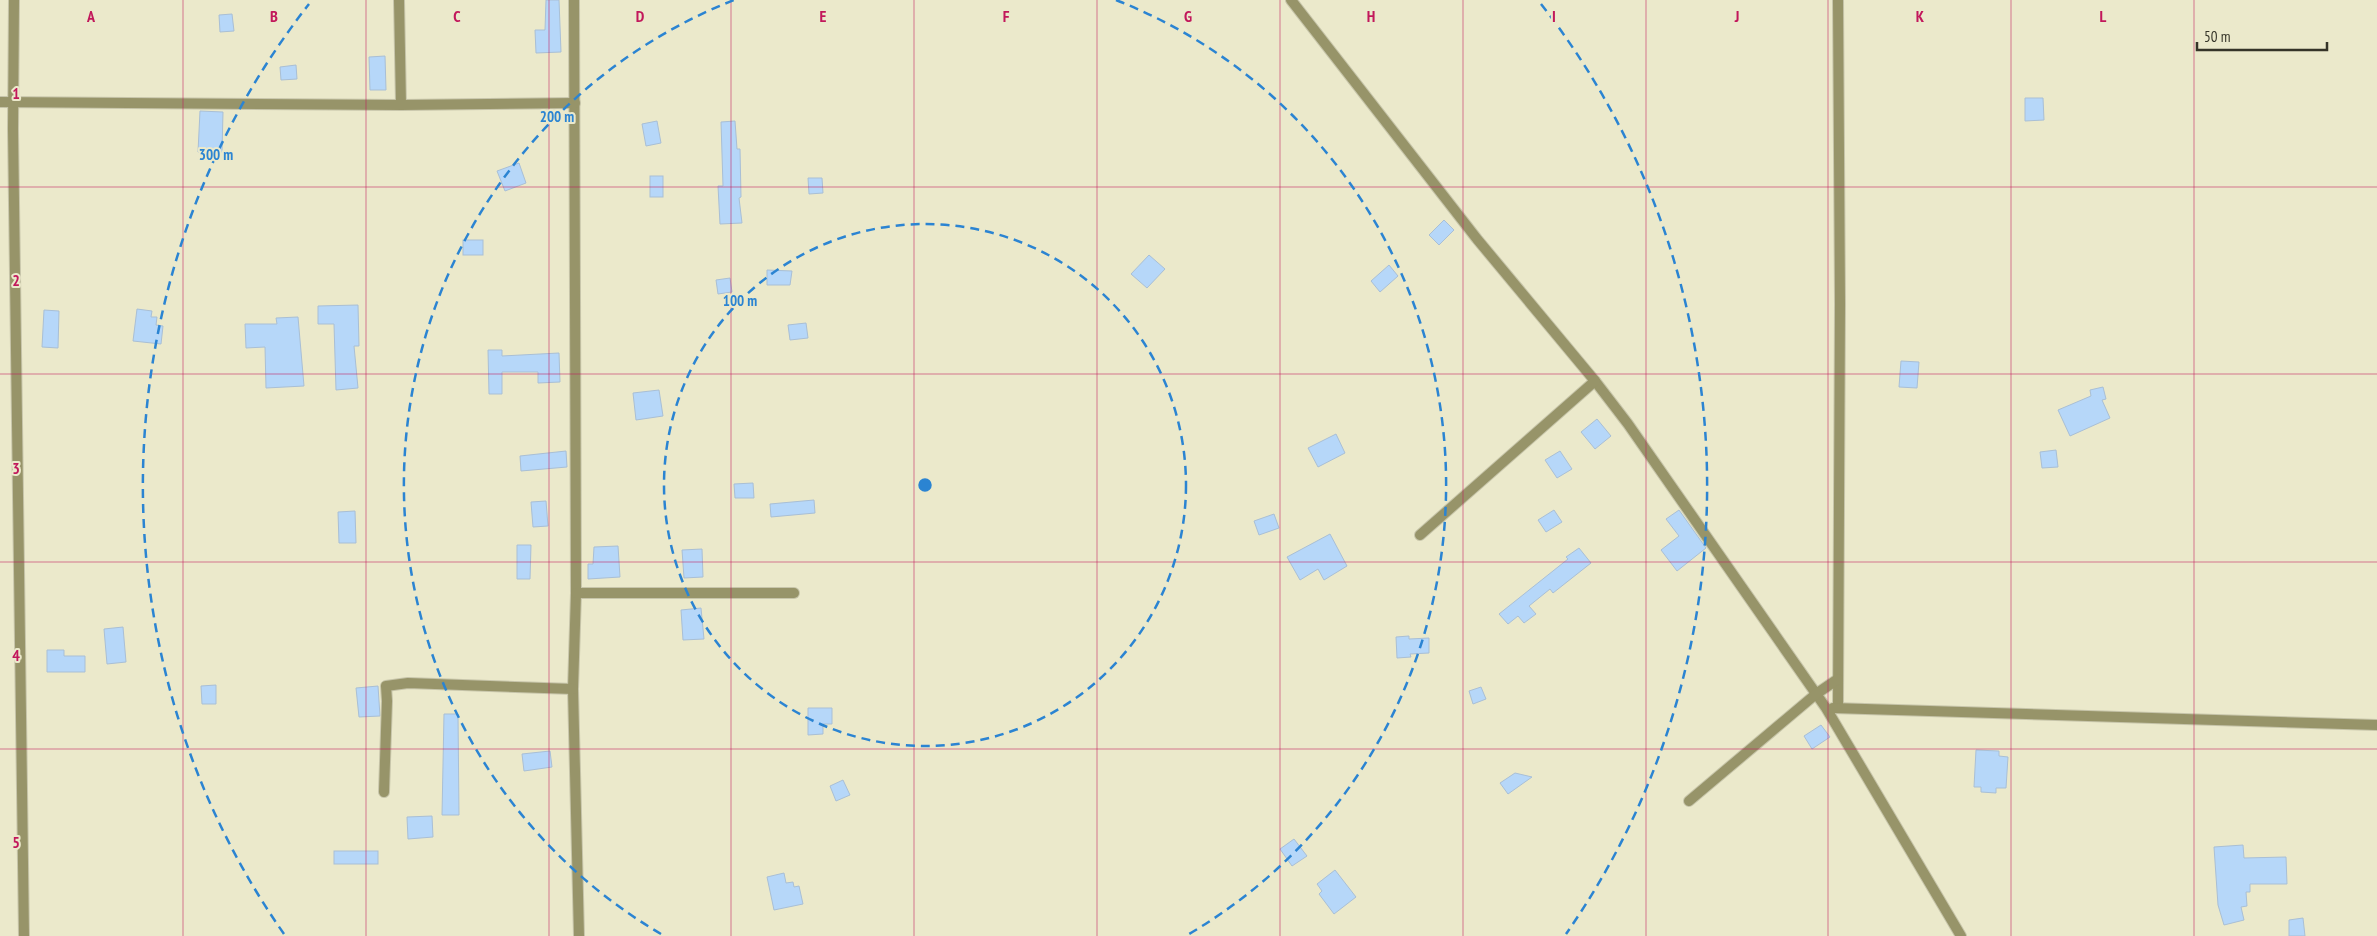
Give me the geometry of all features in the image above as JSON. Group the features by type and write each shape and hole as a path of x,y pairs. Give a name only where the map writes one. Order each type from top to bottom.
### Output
{"street":[{"path":"14,0 13,102 24,936"},
{"path":"399,0 401,105"},
{"path":"574,0 576,593 573,689 579,936"},
{"path":"1838,0 1840,294 1838,708"},
{"path":"1292,1 1477,240 1595,380 1628,424 1826,708 1961,936"},
{"path":"0,102 401,105 575,103"},
{"path":"1420,535 1595,380"},
{"path":"576,593 794,593"},
{"path":"1689,801 1816,694 1838,679"},
{"path":"384,792 386,686 408,683 573,689"},
{"path":"1826,708 2377,725"}],"building":[{"path":"546,0 559,0 561,52 536,53 535,30 545,30"},
{"path":"232,14 234,31 220,32 219,15"},
{"path":"385,56 386,90 370,90 369,57"},
{"path":"296,65 297,79 281,80 280,67"},
{"path":"2025,98 2043,98 2044,120 2025,121"},
{"path":"200,111 223,112 222,152 198,152"},
{"path":"657,121 661,143 646,146 642,124"},
{"path":"735,121 737,149 740,149 741,197 739,198 742,223 720,224 718,186 723,186 721,122"},
{"path":"519,163 526,183 505,191 497,171"},
{"path":"650,176 663,176 663,197 650,197"},
{"path":"808,178 822,178 823,193 809,194"},
{"path":"1444,220 1454,230 1439,245 1429,235"},
{"path":"463,240 483,240 483,255 463,255"},
{"path":"1149,255 1165,269 1147,288 1131,274"},
{"path":"1389,265 1398,276 1380,292 1371,281"},
{"path":"767,270 792,271 790,285 767,285"},
{"path":"730,278 732,292 718,294 716,280"},
{"path":"358,305 359,346 354,346 358,388 336,390 334,324 318,324 318,306"},
{"path":"137,309 152,311 151,317 157,317 156,325 163,326 161,344 133,341"},
{"path":"44,310 59,311 58,348 42,347"},
{"path":"298,317 304,386 266,388 265,347 246,348 245,324 277,324 276,318"},
{"path":"806,323 808,338 790,340 788,325"},
{"path":"488,350 502,350 502,356 559,353 560,382 538,383 538,372 502,372 502,394 489,394"},
{"path":"1901,361 1919,362 1917,388 1899,387"},
{"path":"2103,387 2106,399 2102,400 2110,418 2070,436 2058,410 2091,396 2090,390"},
{"path":"659,390 663,416 636,420 633,393"},
{"path":"1597,419 1611,436 1595,449 1581,432"},
{"path":"1336,434 1345,453 1318,467 1308,448"},
{"path":"2056,450 2058,467 2042,468 2040,452"},
{"path":"566,451 567,467 521,471 520,456"},
{"path":"1560,451 1572,469 1557,478 1545,460"},
{"path":"753,483 754,498 735,498 734,484"},
{"path":"814,500 815,513 771,517 770,504"},
{"path":"546,501 548,526 533,527 531,502"},
{"path":"1554,510 1562,522 1546,532 1538,520"},
{"path":"1679,510 1706,548 1677,571 1661,550 1679,536 1666,519"},
{"path":"355,511 356,543 339,543 338,512"},
{"path":"1274,514 1279,528 1259,535 1254,521"},
{"path":"1330,534 1347,566 1324,580 1318,569 1300,580 1287,557"},
{"path":"517,545 531,545 530,579 517,579"},
{"path":"618,546 620,577 588,579 588,564 593,564 594,547"},
{"path":"1579,548 1591,563 1553,593 1550,589 1529,606 1536,614 1524,623 1518,616 1508,624 1499,614"},
{"path":"702,549 703,577 684,578 682,550"},
{"path":"701,608 704,639 683,640 681,610"},
{"path":"123,627 126,662 107,664 104,629"},
{"path":"1409,636 1409,639 1429,638 1429,653 1410,654 1411,657 1397,658 1396,637"},
{"path":"47,650 64,650 64,656 85,656 85,672 47,672"},
{"path":"216,685 216,704 202,704 201,686"},
{"path":"378,686 380,716 359,717 356,688"},
{"path":"1481,687 1486,699 1473,704 1469,691"},
{"path":"808,708 832,708 832,724 823,724 823,734 808,735"},
{"path":"444,714 458,714 459,815 442,815"},
{"path":"1821,725 1830,737 1812,749 1804,736"},
{"path":"1976,750 1999,751 1999,756 2008,757 2006,788 1996,788 1996,793 1981,792 1981,787 1974,787"},
{"path":"550,751 552,767 524,771 522,754"},
{"path":"1515,773 1532,777 1508,794 1500,783"},
{"path":"843,780 850,795 836,801 830,786"},
{"path":"432,816 433,837 408,839 407,817"},
{"path":"1294,839 1307,856 1292,866 1280,849"},
{"path":"2243,845 2244,858 2286,857 2287,884 2250,884 2250,892 2246,892 2247,906 2241,907 2244,920 2224,925 2218,905 2214,847"},
{"path":"334,851 378,851 378,864 334,864"},
{"path":"1335,870 1356,897 1334,914 1319,894 1322,891 1317,884"},
{"path":"784,873 786,883 793,882 794,887 799,886 803,904 774,910 767,877"},
{"path":"2303,918 2305,936 2289,936 2289,920"}]}
